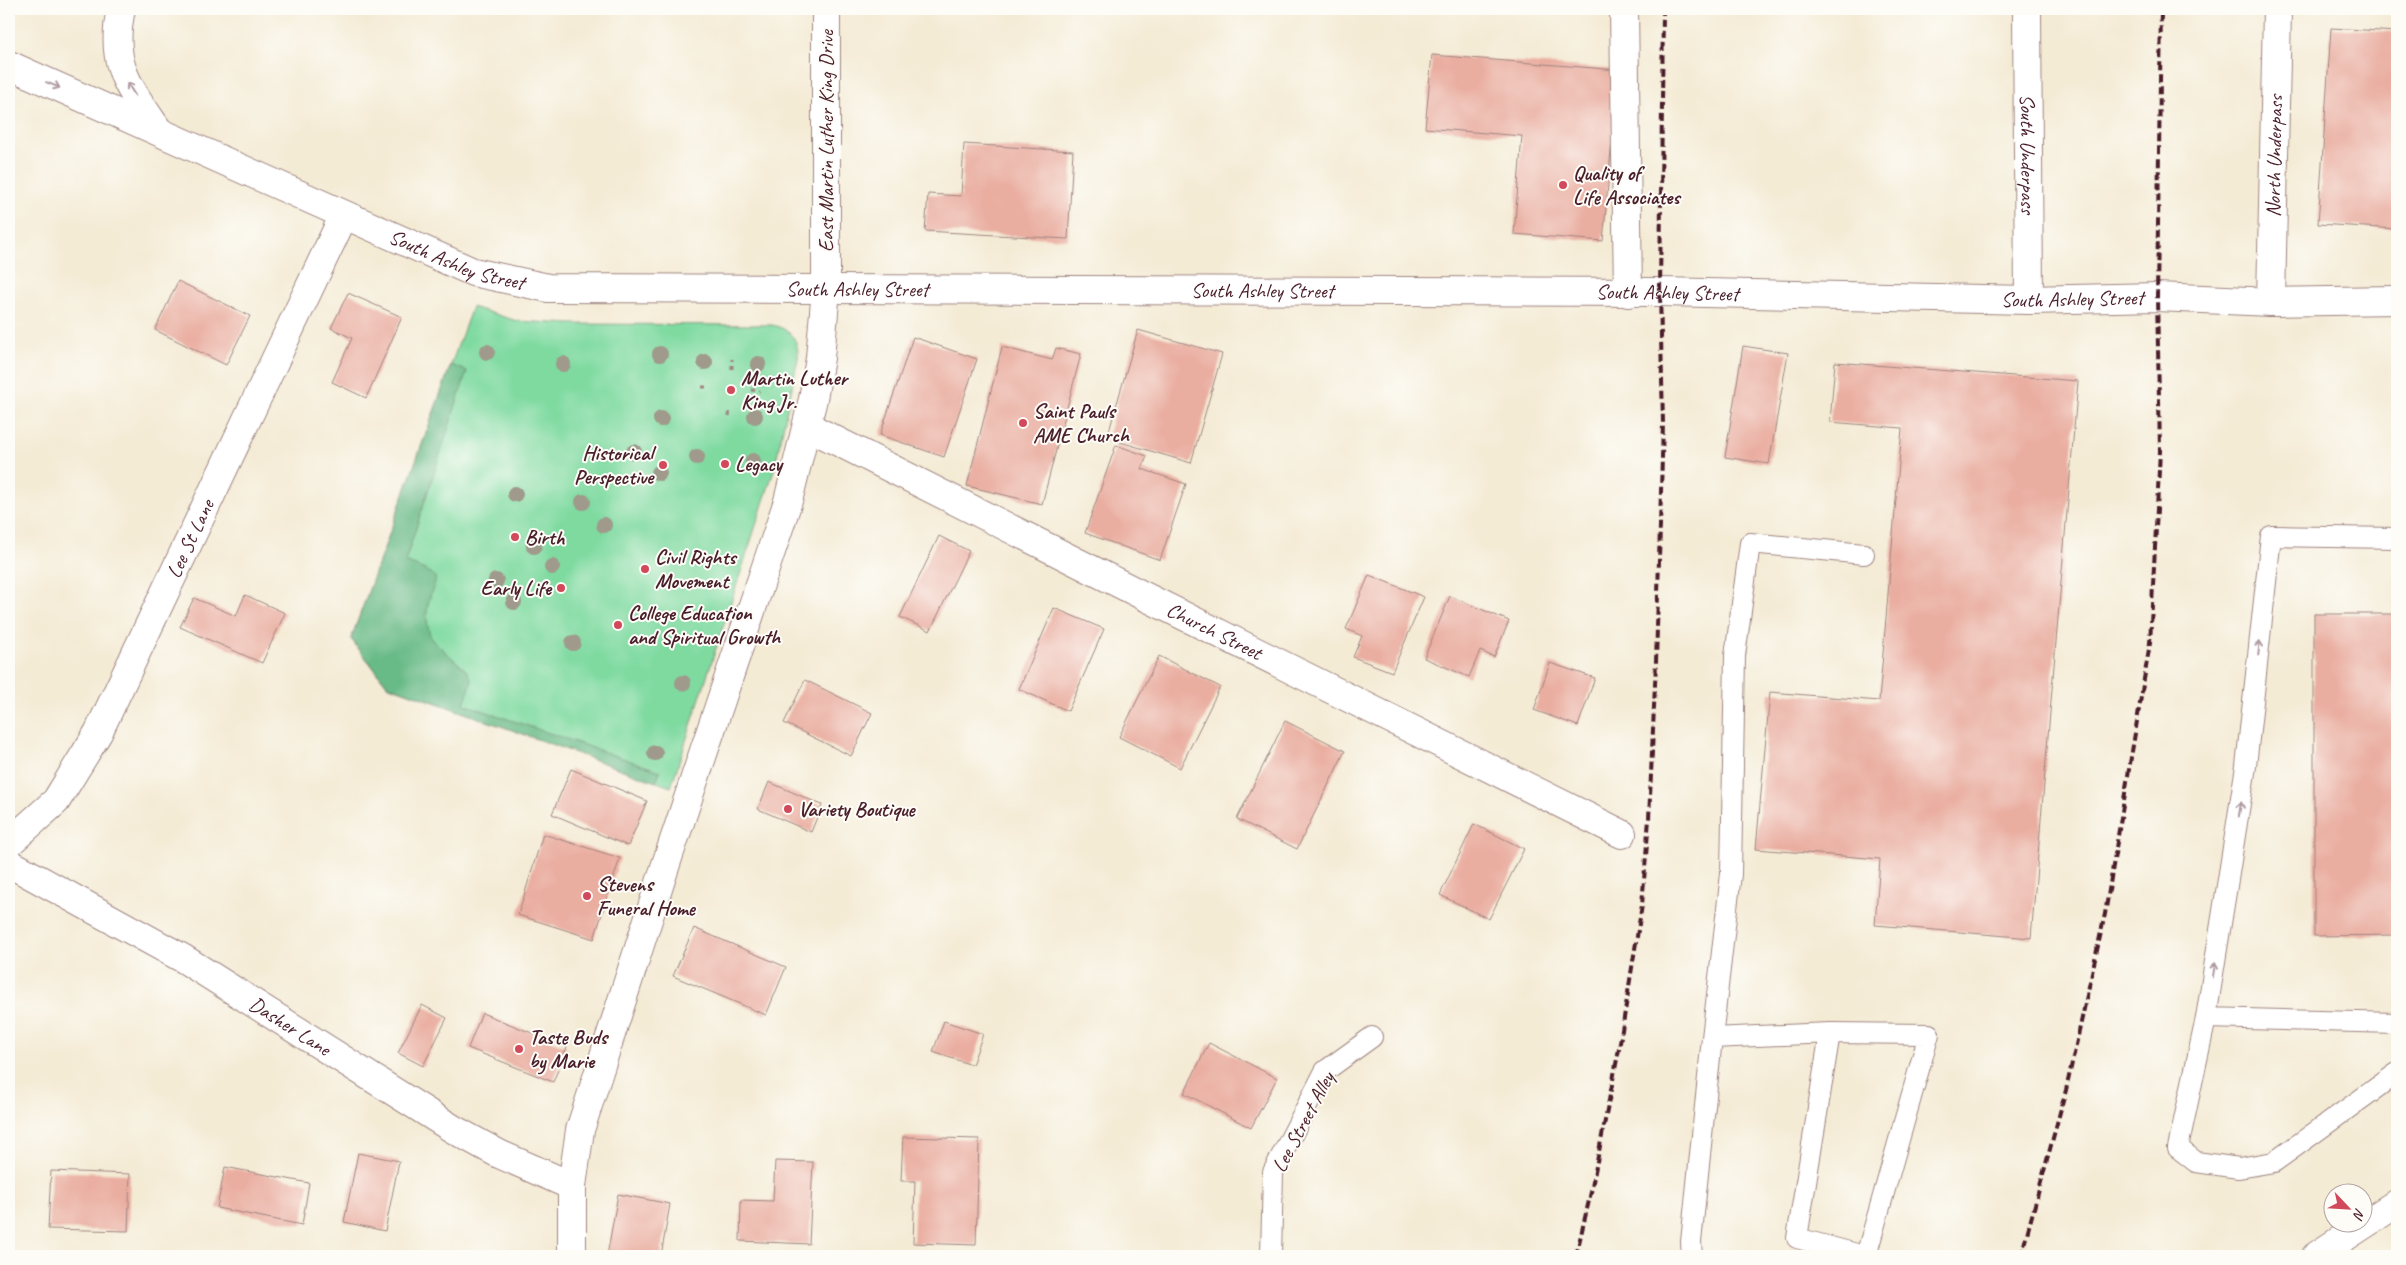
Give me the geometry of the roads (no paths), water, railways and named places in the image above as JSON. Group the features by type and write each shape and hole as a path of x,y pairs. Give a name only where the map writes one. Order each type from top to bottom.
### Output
{"street":[{"path":"122,9 116,30 118,58 126,84 158,130"},
{"name":"East Martin Luther King Drive","path":"572,1256 572,1186 580,1130 667,861 788,501 807,426 820,358 826,288 826,9"},
{"path":"1624,9 1628,293"},
{"name":"South Underpass","path":"2027,9 2029,300"},
{"name":"North Underpass","path":"2271,302 2277,9"},
{"name":"South Ashley Street","path":"9,65 473,272 548,288 623,290 826,288 1660,292 2029,300 2157,297 2271,302 2397,300"},
{"name":"Lee St Lane","path":"9,843 56,801 98,733 344,215"},
{"name":"Church Street","path":"807,426 1622,834"},
{"name":"Dasher Lane","path":"9,864 184,958 453,1129 499,1154 572,1186"},
{"path":"2316,1256 2397,1204"}],"lane":[{"path":"2397,538 2271,536 2246,766 2206,1018 2178,1148 2196,1162 2238,1168 2274,1162 2397,1073"},
{"path":"1692,1256 1691,1242 1731,874 1735,656 1750,543 1864,554"},
{"path":"2206,1018 2397,1023"},
{"path":"1712,1038 1830,1033 1929,1034 1865,1256 1797,1238 1830,1033"},
{"name":"Lee Street Alley","path":"1271,1256 1273,1172 1325,1071 1372,1037"}],"railway":[{"path":"1576,1256 1591,1192 1619,1049 1642,905 1649,819 1663,423 1660,292 1663,9"},
{"path":"2021,1256 2066,1090 2105,914 2150,643 2160,451 2157,297 2161,9"}],"place":[{"name":"Quality of Life Associates","path":"1563,185"},
{"name":"Martin Luther King Jr.","path":"731,390"},
{"name":"Saint Pauls AME Church","path":"1023,423"},
{"name":"Legacy","path":"725,464"},
{"name":"Historical Perspective","path":"663,465"},
{"name":"Birth","path":"515,537"},
{"name":"Civil Rights Movement","path":"645,569"},
{"name":"Early Life","path":"561,588"},
{"name":"College Education and Spiritual Growth","path":"618,625"},
{"name":"Variety Boutique","path":"788,809"},
{"name":"Stevens Funeral Home","path":"587,896"},
{"name":"Taste Buds by Marie","path":"519,1049"}]}
